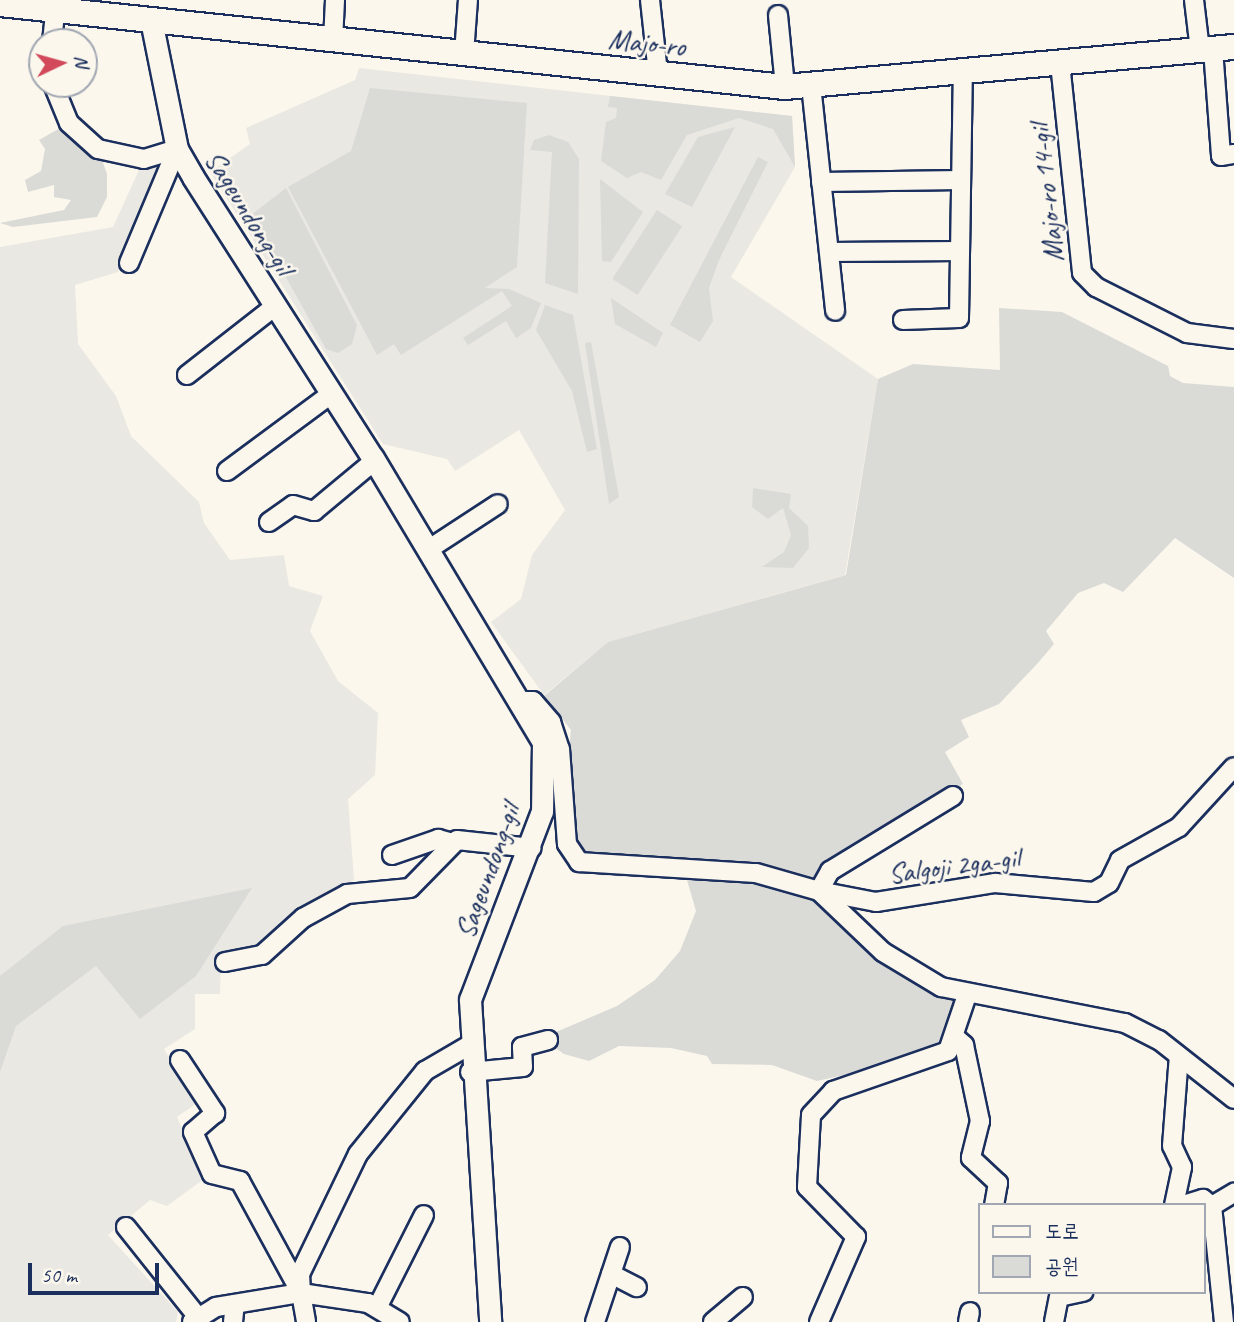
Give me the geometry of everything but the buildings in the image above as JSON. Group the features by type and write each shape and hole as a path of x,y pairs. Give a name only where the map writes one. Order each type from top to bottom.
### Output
{"main road":[{"name":"Majo-ro","path":"4,3 55,11 88,7 151,20 785,87 1216,49"}],"street":[{"path":"334,41 335,0"},
{"path":"464,54 468,0"},
{"path":"650,0 658,74"},
{"path":"1194,0 1216,49 1221,156 1234,154"},
{"path":"53,28 55,11"},
{"path":"778,15 785,87"},
{"name":"Sageundong-gil","path":"151,20 177,149 274,307 429,549 543,742 545,767 532,848 470,1000 468,1046 490,1322"},
{"name":"Majo-ro 14-gil","path":"1060,63 1082,273 1096,287 1187,333 1234,339"},
{"path":"903,320 959,318 963,73"},
{"path":"811,85 835,311"},
{"path":"59,98 69,123 98,149 144,159 177,149"},
{"name":"Sageundong-gil","path":"129,263 177,149"},
{"path":"821,182 961,180"},
{"path":"829,252 960,251"},
{"name":"Sageundong-gil","path":"187,375 274,307"},
{"path":"227,471 331,394"},
{"path":"269,522 293,505 314,511 374,461"},
{"path":"429,549 498,504"},
{"path":"521,701 533,701 551,722 560,749 567,844 579,862 756,873 818,891 900,965 967,995 1119,1022 1179,1056 1234,1098"},
{"name":"Salgoji 2ga-gil","path":"953,796 830,871 818,891 876,902 995,883 1094,892 1109,883 1120,860 1180,827 1234,767"},
{"path":"392,855 438,839 453,843 505,840 532,848"},
{"path":"225,962 262,956 303,918 347,894 410,888 453,843"},
{"path":"819,1322 856,1237 807,1187 811,1115 833,1091 948,1051 956,1038 967,995"},
{"path":"956,1038 964,1045 980,1121 971,1158 998,1183 995,1203"},
{"path":"470,1072 523,1067 522,1047 548,1040"},
{"path":"306,1322 300,1273 358,1154 425,1072 468,1046"},
{"path":"1174,1203 1182,1167 1172,1146 1179,1056"},
{"path":"180,1060 215,1113 193,1132 212,1174 240,1181 302,1293"},
{"path":"1212,1206 1234,1193"},
{"path":"1190,1203 1203,1199 1212,1206 1224,1322"},
{"path":"377,1308 424,1215"},
{"path":"126,1227 195,1319 234,1313 302,1293 377,1308 400,1322"},
{"path":"595,1322 620,1247"},
{"path":"611,1274 637,1287"},
{"path":"1054,1322 1059,1297 1073,1294"},
{"path":"713,1322 743,1297"}],"shaded area":[{"path":"359,68 792,116 795,167 731,277 878,379 845,575 608,642 544,695 491,622 521,599 532,555 565,510 519,430 455,471 447,459 383,444 210,172 250,144 246,128 355,80"},
{"path":"144,159 160,168 118,272 75,285 78,344 116,396 131,436 199,502 204,523 230,560 284,555 289,586 323,596 310,631 338,681 378,713 375,775 348,799 354,880 304,904 269,945 221,955 220,994 195,994 195,1029 164,1049 197,1103 177,1117 204,1179 167,1206 150,1200 108,1235 178,1312 176,1322 0,1322 0,247 113,227"}],"green space":[{"path":"370,88 527,103 517,267 485,288 509,289 541,303 531,328 516,338 506,321 468,345 463,338 512,306 502,291 401,355 394,344 377,355 288,187 351,151"},
{"path":"610,96 792,116 795,167 773,129 739,118 687,135 661,180 641,172 627,178 601,161 606,122 616,118 617,108 608,107"},
{"path":"69,123 98,149 107,174 107,197 97,217 13,227 0,223 64,210 71,200 54,197 54,185 28,192 25,180 41,171 45,149 39,140"},
{"path":"735,127 692,207 665,194 698,137"},
{"path":"549,135 568,142 579,159 578,294 545,283 552,152 530,150 534,140"},
{"path":"758,157 768,162 719,260 709,288 713,321 700,342 670,325"},
{"path":"600,179 643,212 611,262 602,261"},
{"path":"286,188 357,325 352,344 338,353 326,349 251,215"},
{"path":"657,210 682,226 637,295 612,279"},
{"path":"611,298 663,333 656,347 615,324"},
{"path":"545,305 573,315 597,449 587,452 572,391 536,330"},
{"path":"999,308 1062,312 1168,366 1170,376 1183,383 1234,387 1234,578 1175,538 1123,592 1104,583 1078,593 1046,631 1054,644 1037,664 999,704 961,720 969,737 945,752 963,784 822,865 809,894 886,964 953,997 958,1006 950,1041 910,1060 817,1081 772,1065 712,1064 707,1056 671,1048 619,1046 589,1061 564,1054 550,1044 556,1032 617,1006 655,980 680,951 696,911 687,880 597,875 567,865 558,849 571,730 544,696 608,642 846,575 878,379 913,364 1000,370"},
{"path":"591,342 619,497 609,504 585,343"},
{"path":"753,488 791,494 789,508 808,526 809,548 793,568 762,567 784,552 791,535 783,508 768,519 752,507"},
{"path":"252,888 196,976 140,1019 96,966 16,1026 0,1072 0,976 63,926"}]}
